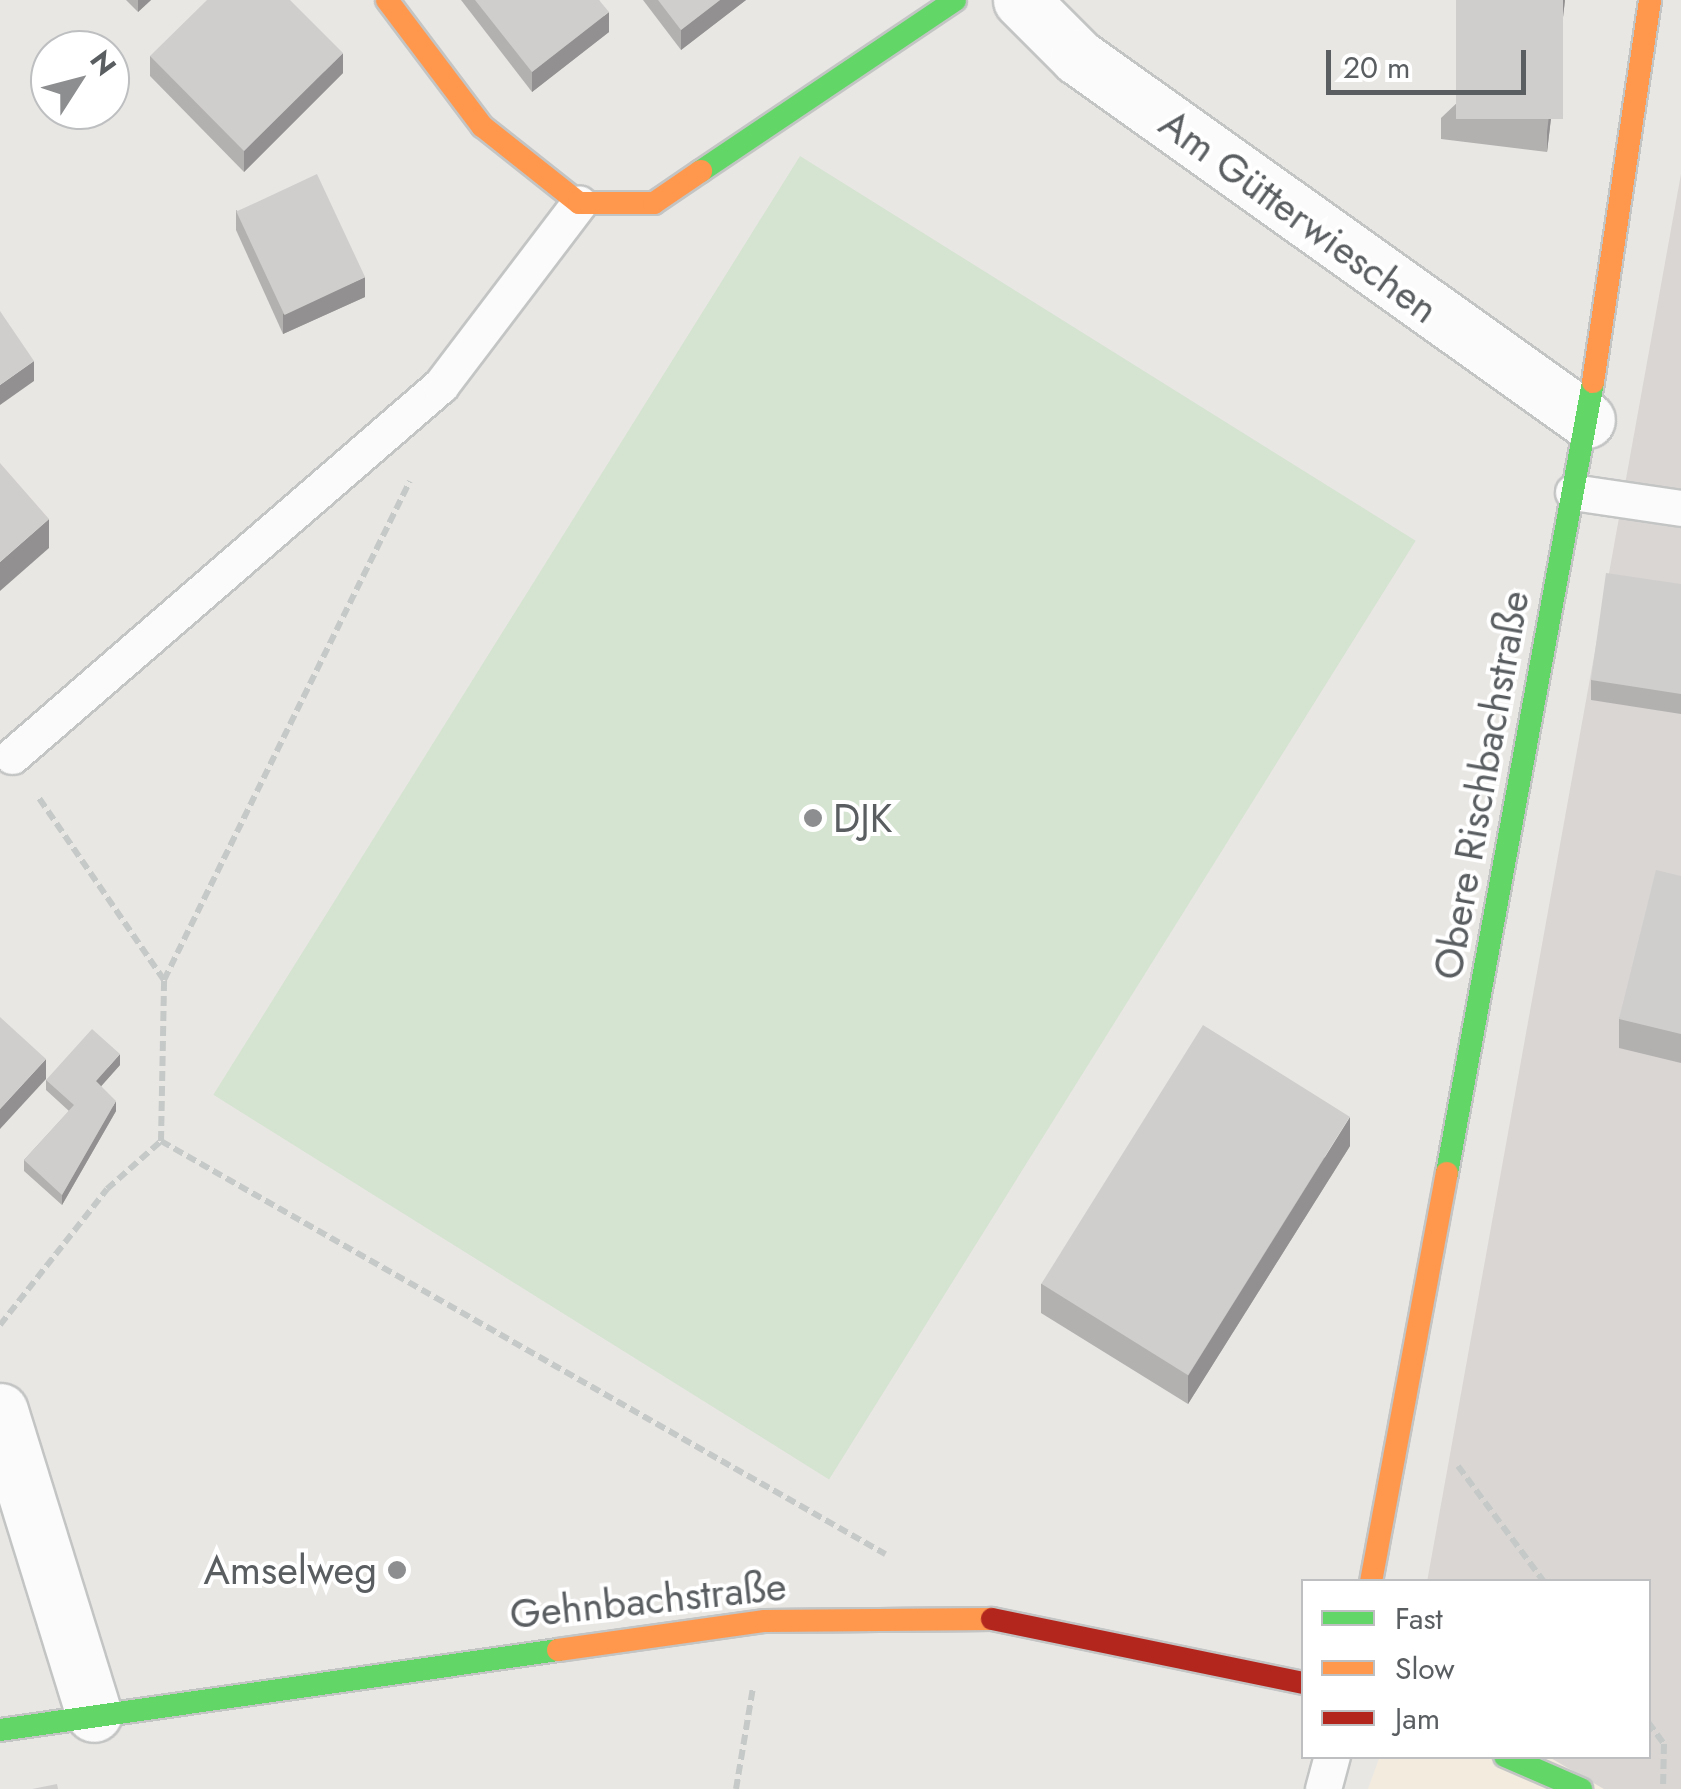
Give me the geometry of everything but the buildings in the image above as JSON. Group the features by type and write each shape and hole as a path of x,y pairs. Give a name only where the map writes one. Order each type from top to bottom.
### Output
{"street":[{"path":"387,0 482,126 579,203 654,203 955,0"},
{"name":"Am Gütterwieschen","path":"1021,0 1078,57 1587,420"},
{"name":"Obere Rischbachstraße","path":"1372,1579 1587,420 1650,0"},
{"path":"0,1411 94,1714"},
{"name":"Gehnbachstraße","path":"0,1730 764,1620 988,1618 1301,1682"},
{"path":"1513,1759 1580,1789"}],"lane":[{"path":"12,756 441,385 579,203"},
{"path":"1573,492 1681,508"},
{"path":"1323,1789 1331,1759"}],"path":[{"path":"0,1325 107,1189 162,1140 164,980 411,494 407,414"},
{"path":"12,756 164,980"},
{"path":"162,1140 905,1566"},
{"path":"1451,1456 1542,1579"},
{"path":"736,1789 764,1620"},
{"path":"1651,1726 1664,1744 1663,1789"}],"shaded area":[{"path":"1681,174 1681,1789 1604,1789 1552,1759 1651,1759 1651,1579 1428,1579"},
{"path":"1379,1759 1552,1759 1604,1789 1368,1789"}],"green space":[{"name":"DJK","path":"800,156 1416,541 829,1480 213,1095"}],"traffic: fast":[{"path":"701,171 955,0"},
{"path":"1447,1173 1593,382"},
{"path":"0,1730 558,1650"},
{"path":"1512,1759 1581,1789"}],"traffic: slow":[{"path":"387,0 482,126 579,203 654,203 701,171"},
{"path":"1593,382 1650,0"},
{"path":"1372,1579 1447,1173"},
{"path":"558,1650 765,1621 992,1619"}],"traffic: jam":[{"path":"992,1619 1301,1682"}],"place":[{"name":"DJK","path":"813,818"},
{"name":"Amselweg","path":"397,1570"}]}
